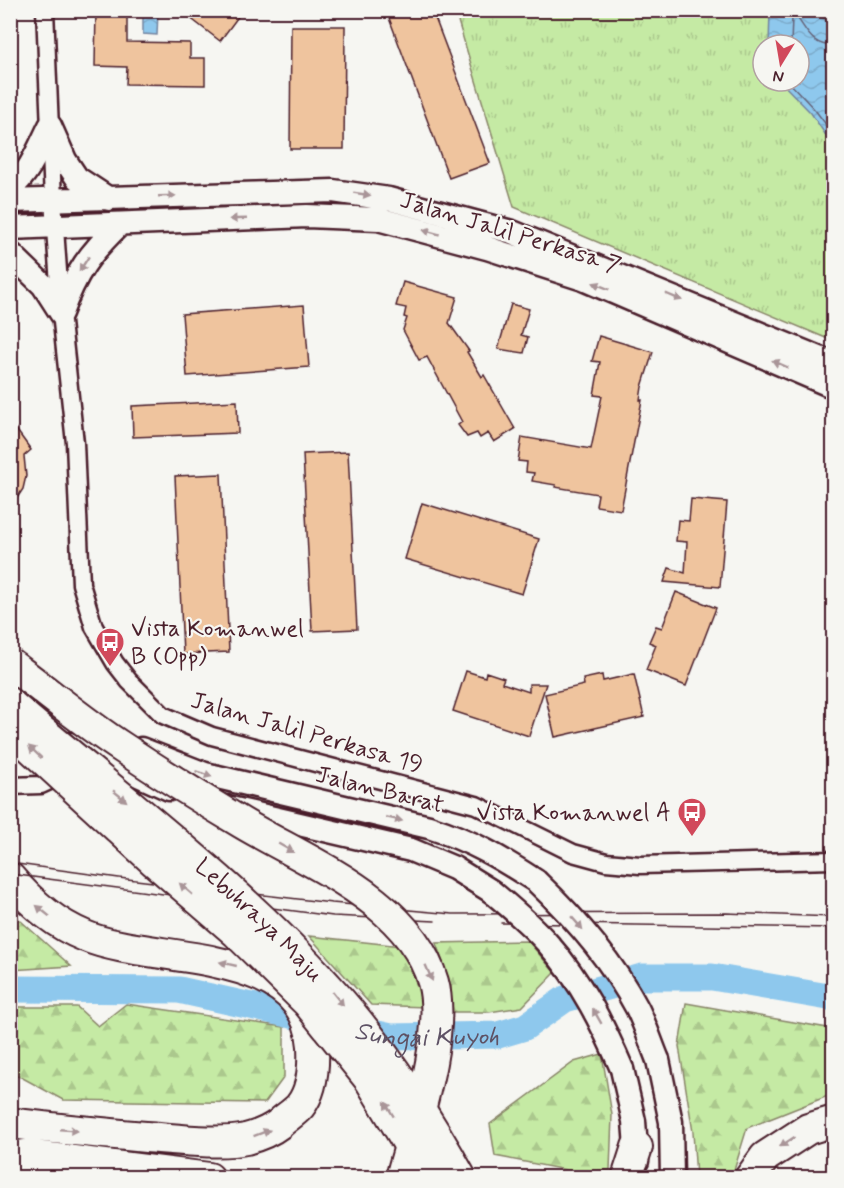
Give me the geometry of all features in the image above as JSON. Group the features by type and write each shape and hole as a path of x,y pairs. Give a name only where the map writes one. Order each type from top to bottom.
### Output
{"highway":[{"path":"10,666 121,747 242,823 357,889 389,915 418,947 434,983 437,1024 428,1078 401,1178"},
{"name":"Lebuhraya Maju","path":"10,704 175,842 263,920 330,988 389,1063 429,1120 461,1178"},
{"name":"Lebuhraya Maju","path":"10,730 237,933 308,1003 370,1080 429,1178"},
{"path":"10,878 28,898 53,919 86,937 123,947 231,964 267,979 290,996 304,1015 312,1035 314,1055 312,1082 300,1106 273,1129 245,1139 198,1141 43,1128 10,1123"},
{"path":"750,1178 765,1156 808,1129 834,1121"},
{"path":"627,1178 637,1147"},
{"path":"10,1158 25,1155 209,1178"}],"street":[{"name":"Jalan Jalil Perkasa 19","path":"45,10 53,200 61,313 75,443 81,584 94,627 115,663 129,681 163,715 213,735 476,805 573,853 606,862 640,865 834,860"},
{"path":"10,189 21,180 32,164 50,126"},
{"path":"50,126 65,160 77,178 109,199"},
{"name":"Jalan Jalil Perkasa 7","path":"10,201 333,191 389,199 512,232 834,364"},
{"name":"Jalan Jalil Perkasa 7","path":"10,228 307,216 378,219 508,254 583,279 834,387"},
{"path":"61,313 70,288 83,265 94,249 120,224"},
{"path":"10,253 43,285 61,313"},
{"name":"Jalan Barat","path":"10,666 111,735 205,774 429,827 461,838 495,854 536,881 566,909 600,949 637,1008 658,1060 671,1122 672,1178"},
{"path":"10,699 65,741 154,783 215,804 411,850 454,868 491,891 549,944 571,972 604,1028 622,1069 634,1121 638,1178"},
{"path":"10,786 40,785 97,758 111,735"}],"green space":[{"path":"455,11 833,11 833,341 514,207"},
{"path":"11,912 71,966 11,970"},
{"path":"309,936 401,946 416,968 425,1007 371,1005"},
{"path":"528,941 555,973 522,1007 489,1012 451,1012 451,986 436,943"},
{"path":"686,1003 833,1029 833,1094 747,1128 732,1177 696,1177 693,1132 679,1046"},
{"path":"126,1004 284,1027 284,1077 265,1103 63,1100 21,1077 11,1075 11,1007 77,1007 98,1026"},
{"path":"602,1054 612,1115 610,1170 576,1172 495,1156 490,1124 574,1062"}],"water":[{"path":"143,11 158,11 157,35 143,34"},
{"path":"770,11 818,11 824,19 833,24 833,146 811,113 792,93 811,93 811,33 769,33"}],"building":[{"path":"96,10 127,10 127,42 190,43 190,58 205,58 205,85 126,84 127,67 95,66"},
{"path":"180,10 243,10 220,41"},
{"path":"386,10 432,10 490,163 449,178"},
{"path":"291,26 345,26 344,149 290,149"},
{"path":"403,282 457,297 449,323 469,351 467,352 482,377 484,375 515,429 494,442 488,433 480,438 477,433 467,437 458,425 462,422 427,357 419,360 403,330 407,318 404,317 406,308 396,306"},
{"path":"511,304 529,309 521,335 528,337 524,353 498,349"},
{"path":"304,305 309,367 187,376 182,314"},
{"path":"599,336 653,352 642,387 640,400 642,400 621,510 596,506 598,494 532,481 534,473 526,472 527,462 518,461 522,437 591,449 602,396 594,395 600,362 592,361"},
{"path":"237,401 238,433 133,437 132,406"},
{"path":"10,421 31,450 24,456 26,476 23,489 10,509"},
{"path":"348,452 357,629 312,631 303,454"},
{"path":"221,474 229,652 183,654 175,476"},
{"path":"691,499 727,502 720,587 664,582 669,568 685,573 687,542 676,541 678,520 689,521"},
{"path":"422,503 539,539 522,594 405,559"},
{"path":"676,592 716,608 686,686 646,670 656,645 649,642 656,626 662,628"},
{"path":"466,671 485,677 486,672 504,678 502,683 529,692 529,684 546,684 529,736 453,711"},
{"path":"634,674 644,717 555,737 545,694 584,685 583,679 602,675 603,681"}],"waterway":[{"name":"Sungai Kuyoh","path":"10,989 179,990 391,1037 498,1035 525,1027 565,999 642,977 712,977 834,998"}],"tram line":[{"path":"10,863 332,903 453,914 726,913 834,917"},
{"path":"10,874 333,916 435,921"},
{"path":"501,923 834,928"}],"place":[{"name":"Vista Komanwel B (Opp)","path":"110,668"},
{"name":"Vista Komanwel A","path":"692,838"}]}
